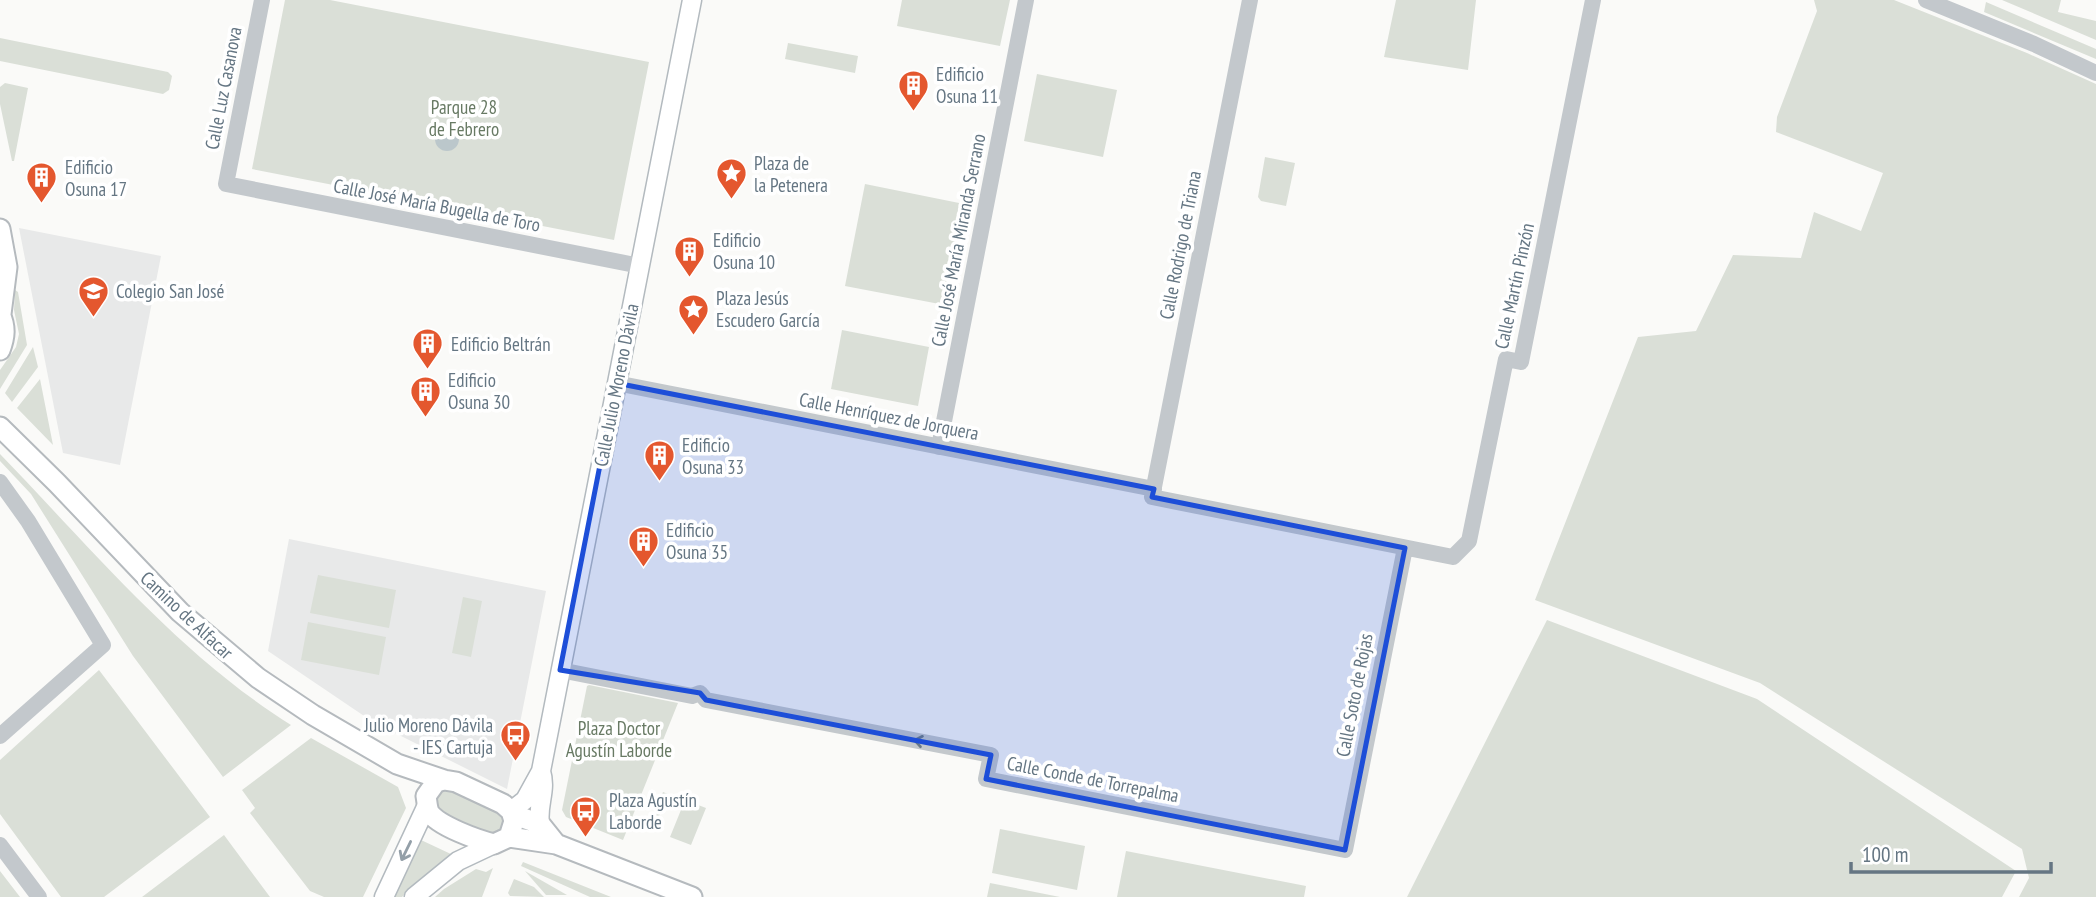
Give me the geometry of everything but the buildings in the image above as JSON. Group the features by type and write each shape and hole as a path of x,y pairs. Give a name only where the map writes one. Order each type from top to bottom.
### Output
{"main road":[{"name":"Calle Julio Moreno Dávila","path":"507,828 541,771 692,0"},
{"path":"0,229 7,267 0,314 5,326 5,338 0,350"},
{"name":"Camino de Alfacar","path":"0,427 156,588 215,643 258,678 313,715 403,767 456,782 503,804 507,828 477,839 437,820 430,812 427,800 403,767"},
{"name":"Calle Julio Moreno Dávila","path":"537,819 545,783 541,771"},
{"path":"384,897 436,782 444,780"},
{"path":"414,897 450,867 507,828 537,819 556,844"},
{"path":"507,828 556,844 692,897"}],"street":[{"name":"Calle Luz Casanova","path":"226,184 262,0"},
{"name":"Calle José María Miranda Serrano","path":"939,447 1027,0"},
{"name":"Calle Rodrigo de Triana","path":"1153,493 1250,0"},
{"name":"Calle Martín Pinzón","path":"1453,557 1469,541 1506,359 1521,362 1593,0"},
{"path":"1926,0 2034,44 2096,73"},
{"name":"Calle José María Bugella de Toro","path":"226,184 640,266"},
{"name":"Calle Henríquez de Jorquera","path":"616,383 939,447 1453,557"},
{"path":"0,482 28,521 103,645 0,736"},
{"name":"Calle Soto de Rojas","path":"1345,850 1405,548"},
{"name":"Calle Conde de Torrepalma","path":"560,670 692,696 700,693 706,701 991,755 986,779 1345,850"},
{"path":"0,845 39,897"}],"highlighted area":[{"path":"616,383 1154,489 1152,497 1405,548 1345,850 986,779 991,755 706,700 700,693 560,670"}],"shaded area":[{"path":"447,127 458,134 459,139 452,150 447,151 436,144 435,139 442,128"},
{"name":"Colegio San José","path":"19,228 161,256 120,465 63,453"},
{"path":"289,539 546,591 507,789 373,722 268,651"}],"green space":[{"name":"Parque 28 de Febrero","path":"285,0 330,0 649,62 614,240 252,169"},
{"path":"902,0 1010,0 1000,46 897,26"},
{"path":"1396,0 1476,0 1468,70 1384,57"},
{"path":"1814,0 1894,0 2027,53 2096,84 2096,897 2019,897 2029,878 2022,849 1760,683 1535,600 1638,337 1696,331 1733,255 1801,258 1814,212 1861,231 1883,173 1776,132 1777,117 1817,11"},
{"path":"2002,0 2061,0 2058,12 2096,21 2096,40"},
{"path":"1986,2 2096,49 2096,59 1984,12"},
{"path":"0,38 168,72 172,76 169,90 163,94 0,61"},
{"path":"788,43 858,56 855,73 785,59"},
{"path":"1037,74 1117,90 1103,157 1024,141"},
{"path":"5,83 28,88 14,161 0,104 0,87"},
{"path":"1265,157 1295,163 1286,206 1261,201 1258,197"},
{"path":"865,184 969,205 950,306 845,286"},
{"path":"15,290 18,292 27,345 0,389 0,370 16,347 19,334 14,310"},
{"path":"842,330 929,347 918,406 831,389"},
{"path":"33,347 38,367 12,402 5,393"},
{"path":"40,379 53,445 17,408"},
{"path":"0,454 103,563 174,633 250,697 291,725 223,777 133,656 31,494 0,461"},
{"path":"318,575 396,590 389,628 310,613"},
{"path":"463,597 482,601 471,657 452,653"},
{"path":"1547,620 1757,699 2016,871 2002,897 1407,897"},
{"path":"308,622 386,637 379,675 301,660"},
{"path":"99,670 210,817 104,897 61,897 0,814 0,760"},
{"name":"Plaza Doctor Agustín Laborde","path":"589,685 678,703 623,840 566,817 562,810"},
{"path":"311,738 398,787 406,808 363,897 324,897 310,891 250,813 255,808 242,790"},
{"path":"446,789 452,789 496,812 502,818 503,825 499,833 489,835 441,811 436,802 437,796"},
{"path":"663,792 668,794 653,831 648,829"},
{"path":"685,800 706,808 691,845 670,837"},
{"path":"1000,829 1085,846 1077,890 992,873"},
{"path":"224,835 270,897 142,897"},
{"path":"421,840 453,855 421,878 402,897 392,897"},
{"path":"1126,851 1306,886 1304,897 1117,897"},
{"path":"523,862 611,897 590,897 521,866"},
{"path":"493,868 482,897 435,897 476,869 486,872"},
{"path":"0,871 20,897 0,897"},
{"path":"525,871 567,895 546,895"},
{"path":"514,879 534,887 544,897 510,896 508,893"},
{"path":"990,883 1060,897 987,897"}],"place":[{"name":"Edificio Osuna 11","path":"913,112"},
{"name":"Plaza de la Petenera","path":"731,201"},
{"name":"Edificio Osuna 17","path":"42,205"},
{"name":"Edificio Osuna 10","path":"690,278"},
{"name":"Colegio San José","path":"93,318"},
{"name":"Plaza Jesús Escudero García","path":"693,336"},
{"name":"Edificio Beltrán","path":"428,371"},
{"name":"Edificio Osuna 30","path":"425,418"},
{"name":"Edificio Osuna 33","path":"659,483"},
{"name":"Edificio Osuna 35","path":"643,568"},
{"name":"Julio Moreno Dávila - IES Cartuja","path":"516,763"},
{"name":"Plaza Agustín Laborde","path":"586,838"}]}
